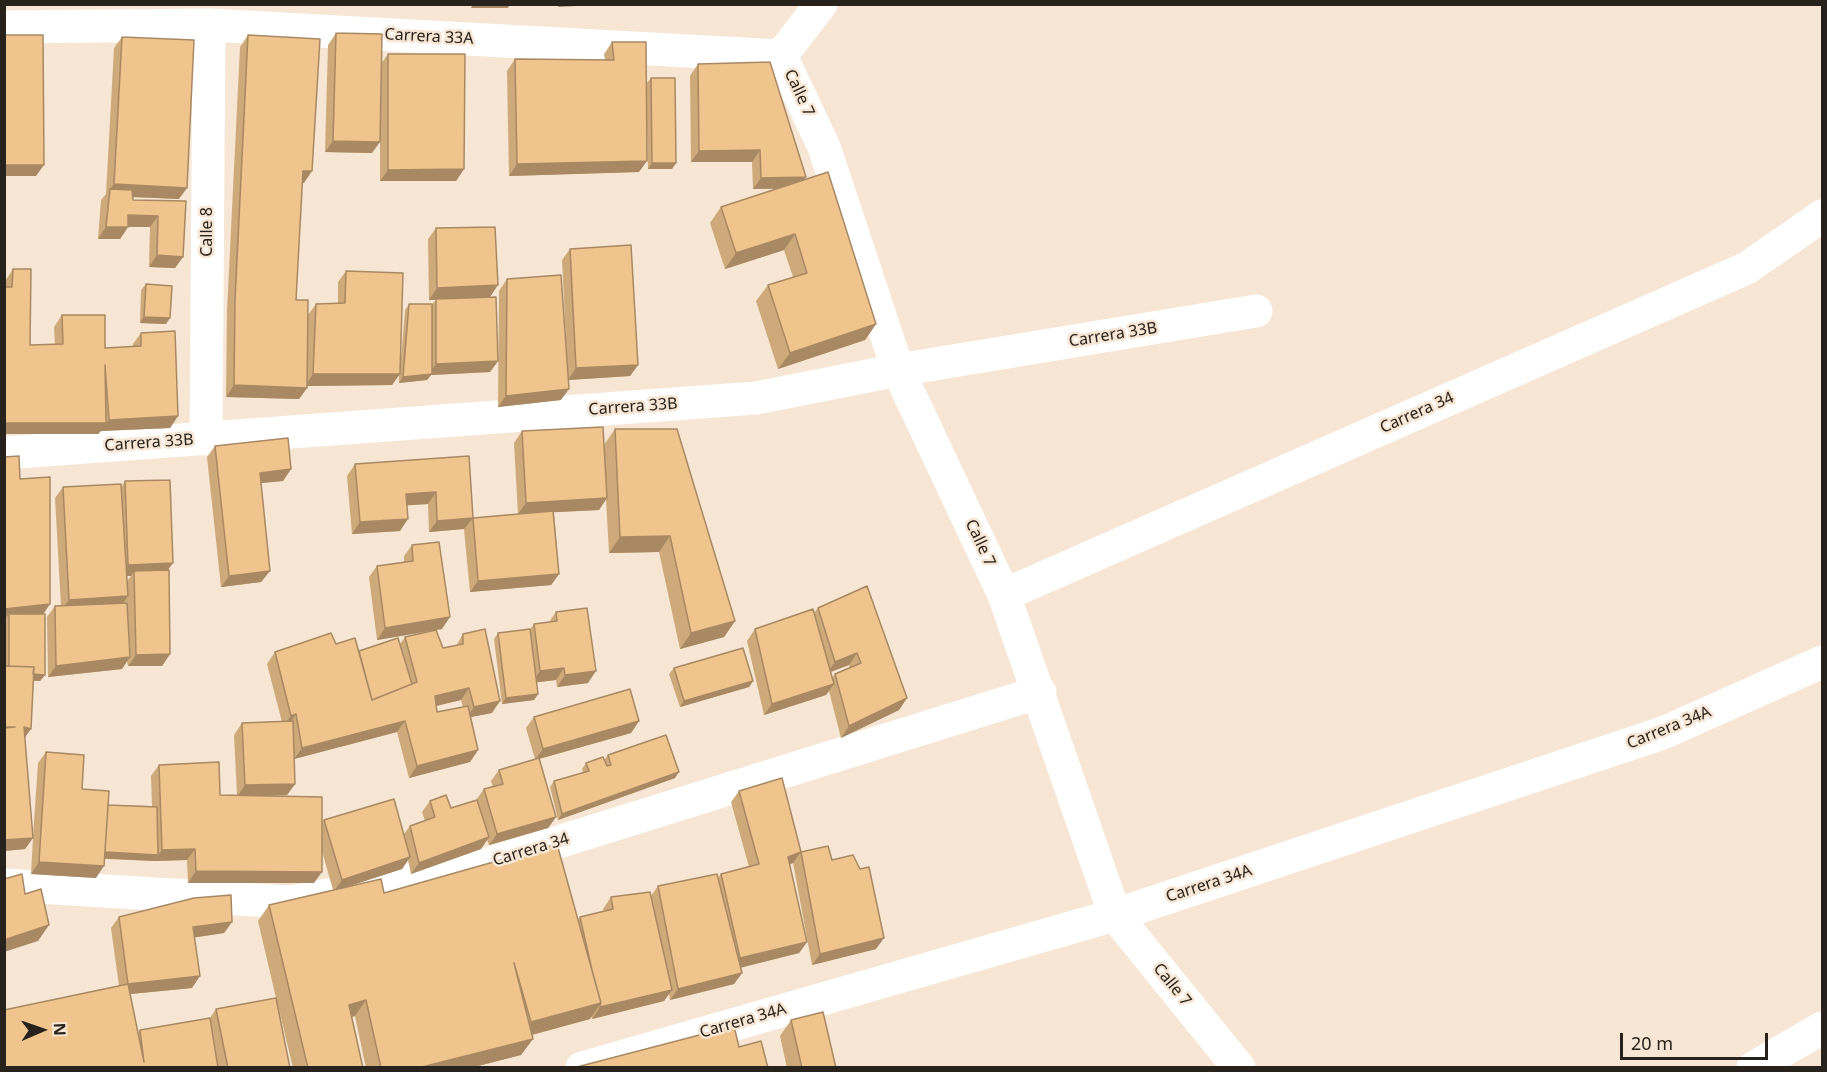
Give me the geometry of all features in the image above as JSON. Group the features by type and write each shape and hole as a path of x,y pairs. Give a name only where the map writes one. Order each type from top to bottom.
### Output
{"street":[{"name":"Calle 7","path":"821,4 782,56 824,147 898,370 1004,595 1040,692 1116,915 1239,1068"},
{"name":"Carrera 33A","path":"4,27 209,25 782,56"},
{"name":"Calle 8","path":"206,439 209,25"},
{"name":"Carrera 34","path":"1004,595 1747,268 1822,216"},
{"name":"Carrera 33B","path":"4,453 756,398 898,370 1256,311"},
{"name":"Carrera 34A","path":"582,1068 1116,915 1663,733 1822,662"},
{"name":"Carrera 34","path":"4,885 291,903 478,867 1040,692"},
{"path":"1753,1068 1822,1028"}],"building":[{"path":"336,33 382,34 380,142 333,141"},
{"path":"4,35 43,35 44,165 4,165"},
{"path":"248,35 320,39 312,171 303,171 296,300 308,300 307,388 234,385 235,300"},
{"path":"122,37 194,40 187,188 114,184"},
{"path":"612,42 646,42 647,161 517,164 515,59 614,60"},
{"path":"388,54 465,54 464,169 388,170"},
{"path":"770,62 806,177 761,178 760,150 699,151 698,64"},
{"path":"651,78 675,78 676,163 652,163"},
{"path":"828,172 876,324 790,353 768,285 807,273 795,234 736,253 721,207"},
{"path":"110,189 132,190 133,200 186,201 183,257 157,255 158,216 128,215 128,227 106,227"},
{"path":"495,227 498,285 437,288 436,228"},
{"path":"631,245 638,365 576,368 570,249"},
{"path":"13,269 31,269 30,345 63,344 62,315 105,315 105,348 141,346 141,333 175,331 178,416 109,420 105,365 106,423 4,423 4,287 12,287"},
{"path":"346,271 403,273 400,374 313,374 316,304 345,303"},
{"path":"561,275 569,389 506,396 507,279"},
{"path":"146,284 172,286 170,318 144,317"},
{"path":"496,297 498,361 436,364 436,299"},
{"path":"409,304 432,304 432,374 403,377"},
{"path":"603,427 607,498 526,503 522,431"},
{"path":"615,429 677,429 735,621 691,633 670,536 620,537"},
{"path":"288,438 291,469 260,473 270,571 229,576 215,446"},
{"path":"19,456 20,479 50,477 50,604 4,609 4,457"},
{"path":"469,456 473,518 437,521 436,492 406,494 408,519 360,522 355,464"},
{"path":"170,480 173,563 128,565 125,481"},
{"path":"121,484 128,596 69,600 63,487"},
{"path":"553,511 559,574 478,581 473,518"},
{"path":"439,542 450,617 385,628 377,566 413,561 412,545"},
{"path":"169,570 170,654 136,655 134,571"},
{"path":"867,586 907,698 849,726 835,674 861,663 857,653 835,662 818,608"},
{"path":"127,603 130,657 56,666 55,606"},
{"path":"587,608 596,671 565,675 564,668 540,671 534,624 557,621 556,612"},
{"path":"813,609 834,684 772,704 755,629"},
{"path":"9,614 45,614 45,675 33,674 34,667 9,666"},
{"path":"485,629 500,701 474,707 469,688 435,696 437,712 468,706 478,750 417,766 405,721 302,748 296,714 291,716 275,652 331,633 336,644 355,638 372,700 417,682 405,637 436,630 443,648 463,644 463,634"},
{"path":"530,629 538,694 506,698 498,633"},
{"path":"398,638 412,684 372,700 359,651"},
{"path":"743,648 753,681 684,701 674,668"},
{"path":"4,666 34,667 31,729 24,727 33,838 4,840 4,728 15,727 4,727"},
{"path":"630,689 639,721 543,749 534,717"},
{"path":"293,721 295,784 245,785 242,723"},
{"path":"666,735 679,772 562,814 554,781 589,771 586,763 603,757 607,766 611,765 608,755"},
{"path":"46,752 84,755 82,789 109,791 104,866 39,862"},
{"path":"539,758 556,817 497,834 484,789 503,784 499,770"},
{"path":"219,762 220,795 322,797 322,872 196,871 195,849 162,850 159,765"},
{"path":"782,778 801,852 788,857 807,942 740,958 721,874 759,864 739,791"},
{"path":"446,795 451,808 477,800 489,837 419,863 410,826 435,817 430,801"},
{"path":"394,799 410,857 342,880 324,820"},
{"path":"108,805 157,807 158,855 105,852"},
{"path":"557,844 601,1003 531,1022 514,963 533,1039 418,1068 381,1068 366,1000 349,1005 363,1068 308,1068 269,905 381,879 384,893"},
{"path":"828,846 832,860 853,855 860,869 869,867 884,938 820,954 801,852"},
{"path":"22,874 25,894 41,889 49,925 4,940 4,879"},
{"path":"717,874 742,973 678,989 658,886"},
{"path":"650,892 672,990 600,1007 601,1003 580,917 613,909 611,897"},
{"path":"231,895 232,922 193,927 200,976 128,984 119,917 194,898"},
{"path":"128,984 144,1062 140,1030 210,1018 218,1068 4,1068 4,1010"},
{"path":"276,998 290,1068 228,1068 216,1009"},
{"path":"823,1012 836,1068 802,1068 791,1020"},
{"path":"734,1026 739,1047 761,1041 768,1068 573,1068"}]}
